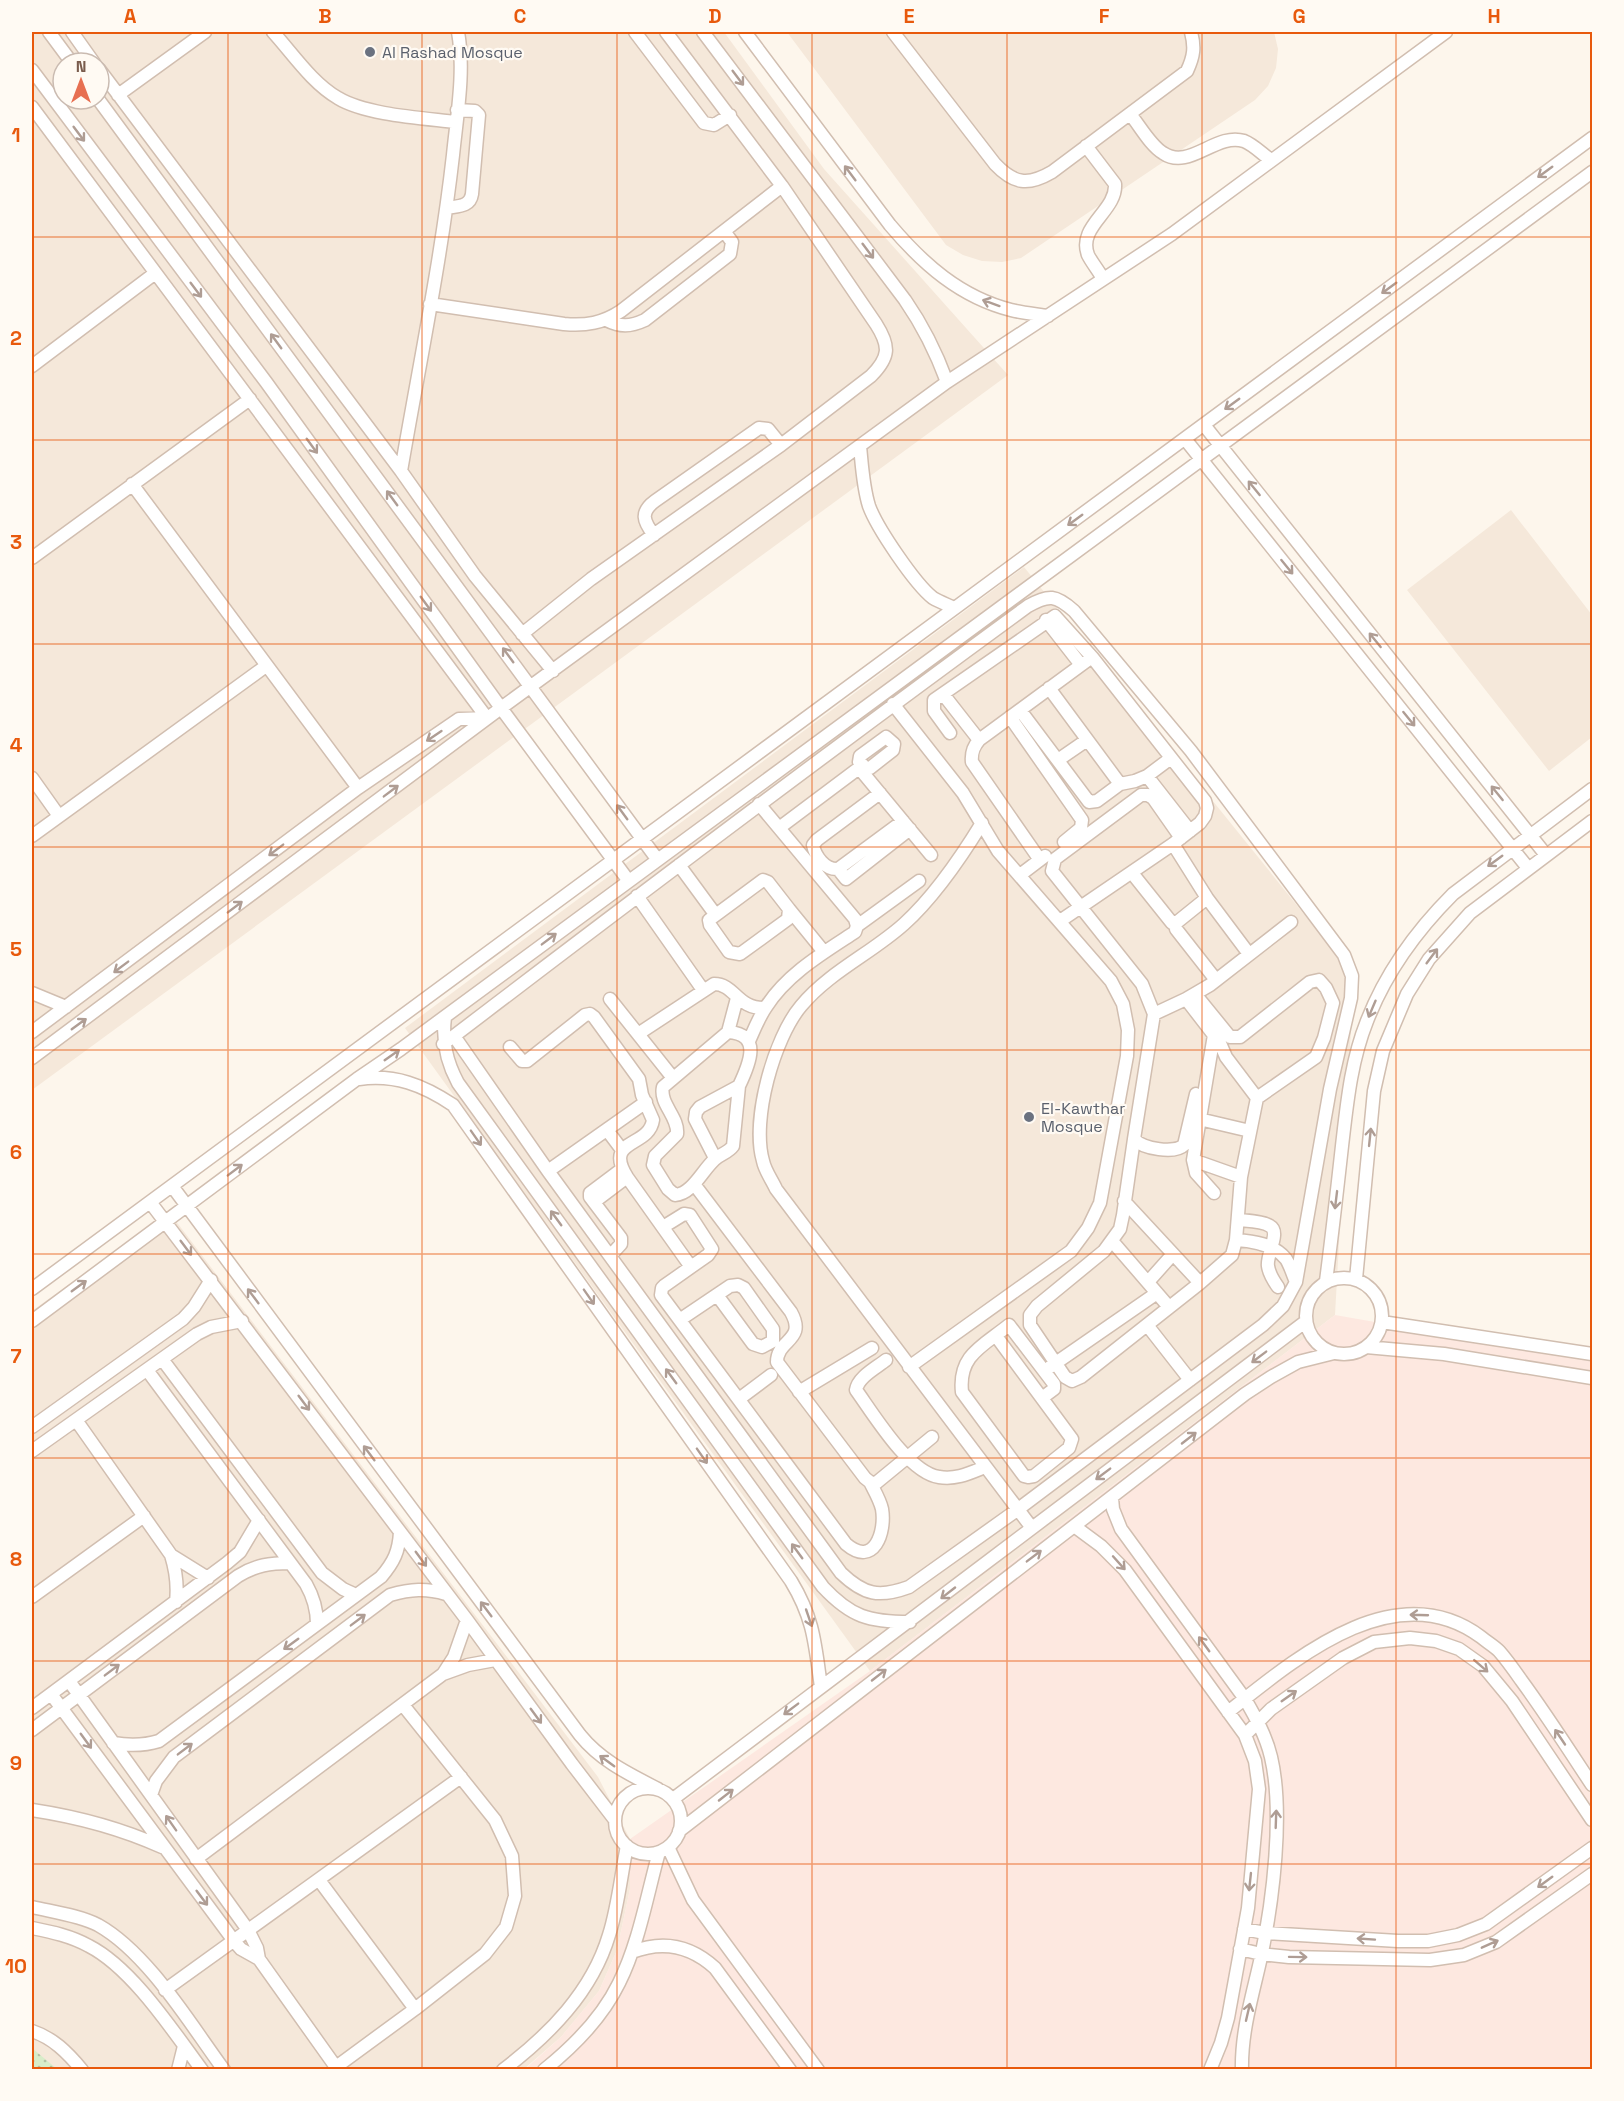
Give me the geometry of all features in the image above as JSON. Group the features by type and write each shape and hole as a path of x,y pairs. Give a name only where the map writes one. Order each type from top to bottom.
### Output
{"street":[{"path":"49,32 63,51"},
{"path":"72,32 85,51"},
{"path":"118,95 205,32"},
{"path":"273,32 318,83 338,99 367,109 457,116 475,111 479,116 470,202 466,205 447,208"},
{"path":"401,471 447,208 457,116 460,56 458,32"},
{"path":"635,32 705,123 714,125 730,115"},
{"path":"522,634 591,579 781,445 871,376 883,364 887,348 884,336 782,186 666,32"},
{"path":"703,32 905,300 932,344 947,382"},
{"path":"745,32 890,225 913,252 942,277 974,297 1010,310 1048,316"},
{"path":"893,32 995,164 1006,176 1022,181 1038,180 1187,71 1193,58 1194,44 1191,32"},
{"path":"32,1058 487,718 947,382 1172,234 1446,32"},
{"path":"32,70 266,382 628,880"},
{"path":"111,85 401,471 475,576 553,671"},
{"path":"32,107 154,274 487,718"},
{"path":"107,111 657,860"},
{"path":"1130,114 1161,152 1169,157 1187,157 1221,141 1232,140 1244,141 1254,146 1270,160"},
{"path":"32,1289 1593,138"},
{"path":"1086,146 1115,184 1113,198 1088,235 1086,246 1089,256 1103,279"},
{"path":"32,1321 357,1079 445,1017 628,880 1593,172"},
{"path":"430,304 575,325 606,320 782,186"},
{"path":"606,320 625,326 635,325 645,320 730,254 732,242 724,231"},
{"path":"33,361 154,274"},
{"path":"32,558 250,399"},
{"path":"1204,425 1546,855"},
{"path":"654,535 647,526 644,516 647,507 655,501 759,428 768,429 781,445"},
{"path":"1185,439 1528,868"},
{"path":"860,446 864,486 870,509 881,528 908,570 933,598 954,608"},
{"path":"132,484 358,788"},
{"path":"444,1044 454,1036 637,896 893,704 1043,597 1061,599 1074,611 1191,751 1344,955 1352,976 1351,998 1318,1151 1296,1282 1283,1306 1263,1325 1017,1510 909,1587 891,1594 872,1593 854,1586 841,1573 548,1171 454,1036"},
{"path":"950,733 934,711 934,700 1046,620 1086,661 1171,758 1205,801 1207,808 1205,816 1182,838 1060,921"},
{"path":"1040,860 972,762 971,754 979,740 1086,661"},
{"path":"32,836 266,666"},
{"path":"1049,688 1120,784"},
{"path":"943,694 979,740"},
{"path":"893,704 963,793 999,850 1111,981 1123,1004 1128,1030 1127,1056 1100,1203 1088,1228 1071,1251 909,1367"},
{"path":"1015,713 1058,760 1089,802 1097,801 1120,784 1147,776 1171,758"},
{"path":"1015,713 1082,820 1075,834 1020,875"},
{"path":"32,1032 358,788 459,719 487,718"},
{"path":"1058,760 1087,740"},
{"path":"779,828 861,766 931,855"},
{"path":"1147,776 1182,838 1207,898 1249,954"},
{"path":"32,778 59,816"},
{"path":"1326,1281 1349,1087 1359,1044 1373,1007 1396,963 1437,910 1470,880 1593,789"},
{"path":"880,793 813,845 826,867 832,870 838,869 846,879 906,825"},
{"path":"1182,838 1153,798 1142,795 1055,859 1052,871 1142,984 1154,1014 1119,1229 1113,1241 1104,1251 1037,1306 1030,1315 1030,1325 1065,1377 1072,1381 1081,1377 1232,1255 1236,1240 1241,1177 1257,1098 1316,1057 1324,1038 1333,1003 1326,988 1319,980 1310,982 1240,1036 1230,1036 1190,996"},
{"path":"749,1041 765,1008 780,989 802,968 855,932 857,926 855,919 759,804"},
{"path":"1356,1279 1374,1091 1383,1051 1398,1012 1418,976 1455,928 1486,900 1593,820"},
{"path":"982,823 962,857 905,923 831,978 800,1006 780,1041 770,1071 758,1131 763,1162 776,1190 1032,1528"},
{"path":"679,866 715,914"},
{"path":"1129,875 1172,923 1207,898"},
{"path":"1129,875 1213,982"},
{"path":"789,909 788,919 740,954 729,952 710,925 709,920 763,880 768,882 824,952"},
{"path":"857,926 920,881"},
{"path":"637,896 703,990"},
{"path":"1154,1014 1213,982 1292,922"},
{"path":"638,1034 714,984 723,985 750,1006 765,1008"},
{"path":"32,993 66,1007"},
{"path":"1190,996 1220,1043 1226,1057 1257,1098"},
{"path":"728,1032 740,1032 749,1041 751,1052 748,1067 739,1086 734,1146 730,1151 715,1158 694,1184 680,1195 675,1195 670,1193 653,1165 655,1156 675,1138 678,1128 662,1092 666,1083 728,1032 737,998"},
{"path":"610,999 673,1077"},
{"path":"510,1047 522,1060 527,1061 585,1015 592,1015 639,1079 642,1095 652,1116 653,1125 650,1129 622,1150 619,1159 624,1173 691,1267"},
{"path":"445,1017 444,1044 451,1070 823,1587 838,1603 858,1617 882,1622 910,1622"},
{"path":"1214,1035 1192,1160 1196,1173 1214,1193"},
{"path":"357,1079 373,1077 400,1079 426,1089 453,1105 802,1599 816,1641 821,1687"},
{"path":"715,1158 695,1119 696,1112 700,1107 739,1086"},
{"path":"453,1105 467,1094"},
{"path":"1134,1139 1138,1144 1146,1146 1175,1151 1180,1149 1185,1145 1196,1094"},
{"path":"548,1171 646,1102"},
{"path":"678,1128 695,1119"},
{"path":"1199,1119 1250,1131"},
{"path":"607,1130 622,1150"},
{"path":"1192,1160 1241,1177"},
{"path":"610,1256 622,1241 590,1193 624,1173"},
{"path":"663,1227 684,1214 692,1216 711,1249 708,1255 664,1286 661,1291 846,1544 855,1552 866,1552 876,1546 882,1527 882,1507 870,1482 777,1362 780,1351 795,1333 797,1322 694,1184"},
{"path":"172,1186 580,1735 589,1746 618,1768 673,1799 679,1811 679,1831"},
{"path":"1124,1201 1200,1283"},
{"path":"150,1202 467,1620 615,1821 620,1837 627,1845 642,1853 663,1849"},
{"path":"1238,1220 1269,1225 1273,1228 1275,1233 1268,1254 1268,1266 1271,1277 1278,1287"},
{"path":"1236,1240 1255,1241 1271,1248 1286,1259 1296,1282"},
{"path":"1113,1241 1169,1307"},
{"path":"1148,1282 1173,1254"},
{"path":"1336,1278 1356,1279 1374,1291 1382,1311 1382,1322 1379,1332 1366,1347 1356,1352 1334,1353 1315,1342 1305,1322 1305,1310 1316,1288 1326,1281 1336,1278"},
{"path":"32,1427 183,1319 194,1307 211,1280"},
{"path":"681,1319 730,1286 738,1285 744,1288 773,1329 773,1341 762,1347 753,1344 717,1295"},
{"path":"1044,1371 1157,1293"},
{"path":"32,1452 197,1334 211,1327 242,1321"},
{"path":"673,1799 1305,1322"},
{"path":"1382,1322 1593,1354"},
{"path":"996,1335 1042,1398 1072,1439 1069,1449 1034,1476 1028,1477 1024,1476 962,1392 963,1367 970,1356 996,1335 1009,1325 1054,1384 1054,1389 1042,1398"},
{"path":"1147,1325 1190,1380"},
{"path":"1366,1347 1444,1354 1593,1378"},
{"path":"799,1392 872,1348"},
{"path":"544,2070 578,2040 600,2013 619,1984 632,1952 663,1849 679,1831 1245,1394 1299,1362 1334,1353"},
{"path":"162,1359 322,1573 343,1589 356,1595"},
{"path":"886,1360 860,1380 856,1390 907,1458 920,1470 939,1477 963,1476 985,1467"},
{"path":"147,1370 306,1584 315,1603 317,1624"},
{"path":"740,1399 771,1376"},
{"path":"76,1420 171,1555 178,1586 176,1602"},
{"path":"870,1482 876,1483 932,1437"},
{"path":"1112,1498 1116,1519 1127,1538 1245,1699 1258,1722 1270,1755 1277,1804 1274,1855 1265,1933 1244,2029 1242,2070"},
{"path":"32,1597 144,1516"},
{"path":"32,1708 240,1552 259,1520"},
{"path":"1074,1526 1101,1546 1125,1570 1245,1735 1255,1761 1259,1789 1248,1908 1225,2031 1210,2070"},
{"path":"113,1743 136,1746 159,1741 381,1577 392,1564 399,1549 400,1532"},
{"path":"171,1555 208,1578"},
{"path":"32,1730 253,1567 270,1563 290,1563"},
{"path":"306,1584 322,1573"},
{"path":"151,1795 156,1781 174,1757 390,1595 409,1590 428,1589 446,1594"},
{"path":"1228,1712 1316,1646 1337,1635 1384,1617 1409,1614 1439,1616 1468,1628 1498,1650 1593,1785"},
{"path":"443,1674 454,1657 467,1620"},
{"path":"1245,1735 1271,1709 1343,1659 1374,1642 1410,1638 1436,1641 1459,1649 1483,1666 1512,1701 1593,1820"},
{"path":"196,1859 443,1674 468,1665 495,1660"},
{"path":"247,1676 259,1693"},
{"path":"69,1681 248,1930 257,1948 259,1959 337,2068 485,1954 506,1927 515,1896 512,1856 495,1820 403,1705"},
{"path":"51,1694 234,1941 241,1949 259,1959"},
{"path":"165,1990 461,1777"},
{"path":"615,1821 618,1807 626,1796 645,1788 658,1789"},
{"path":"32,1810 68,1815 105,1824 165,1848"},
{"path":"503,2070 529,2050 559,2021 580,1995 597,1966 609,1935 627,1845"},
{"path":"1244,1929 1265,1933 1398,1941 1428,1941 1458,1935 1486,1924 1593,1848"},
{"path":"663,1849 693,1900 818,2070"},
{"path":"1240,1949 1289,1957 1430,1960 1464,1955 1496,1942 1593,1874"},
{"path":"319,1880 415,2009"},
{"path":"32,1907 68,1915 97,1925 121,1941 139,1958 165,1990 224,2070"},
{"path":"32,1928 60,1934 90,1946 108,1958 150,2002 202,2070"},
{"path":"632,1952 654,1946 676,1946 707,1960 790,2070"},
{"path":"32,2031 46,2036 60,2046 82,2070"},
{"path":"178,2070 184,2046"}],"shaded area":[{"path":"32,32 724,32 824,169 1008,375 32,1090"},
{"path":"787,32 1274,32 1278,49 1276,68 1268,86 1255,100 1021,258 1002,262 982,261 963,255 946,245"},
{"path":"1511,510 1592,615 1592,737 1549,771 1407,590"},
{"path":"1024,567 1354,976 1335,1315 870,1671 405,1028"},
{"path":"169,1212 598,1777 630,1839 630,1889 617,1950 599,1991 561,2037 524,2069 32,2069 32,1311"},
{"path":"1335,1315 1592,1360 1592,2069 524,2070 561,2037 599,1991 617,1950 630,1889 630,1839 870,1671"}],"green space":[{"path":"32,2048 57,2069 32,2069"}],"place":[{"name":"Al Rashad Mosque","path":"370,52"},
{"name":"El-Kawthar Mosque","path":"1029,1117"}]}
